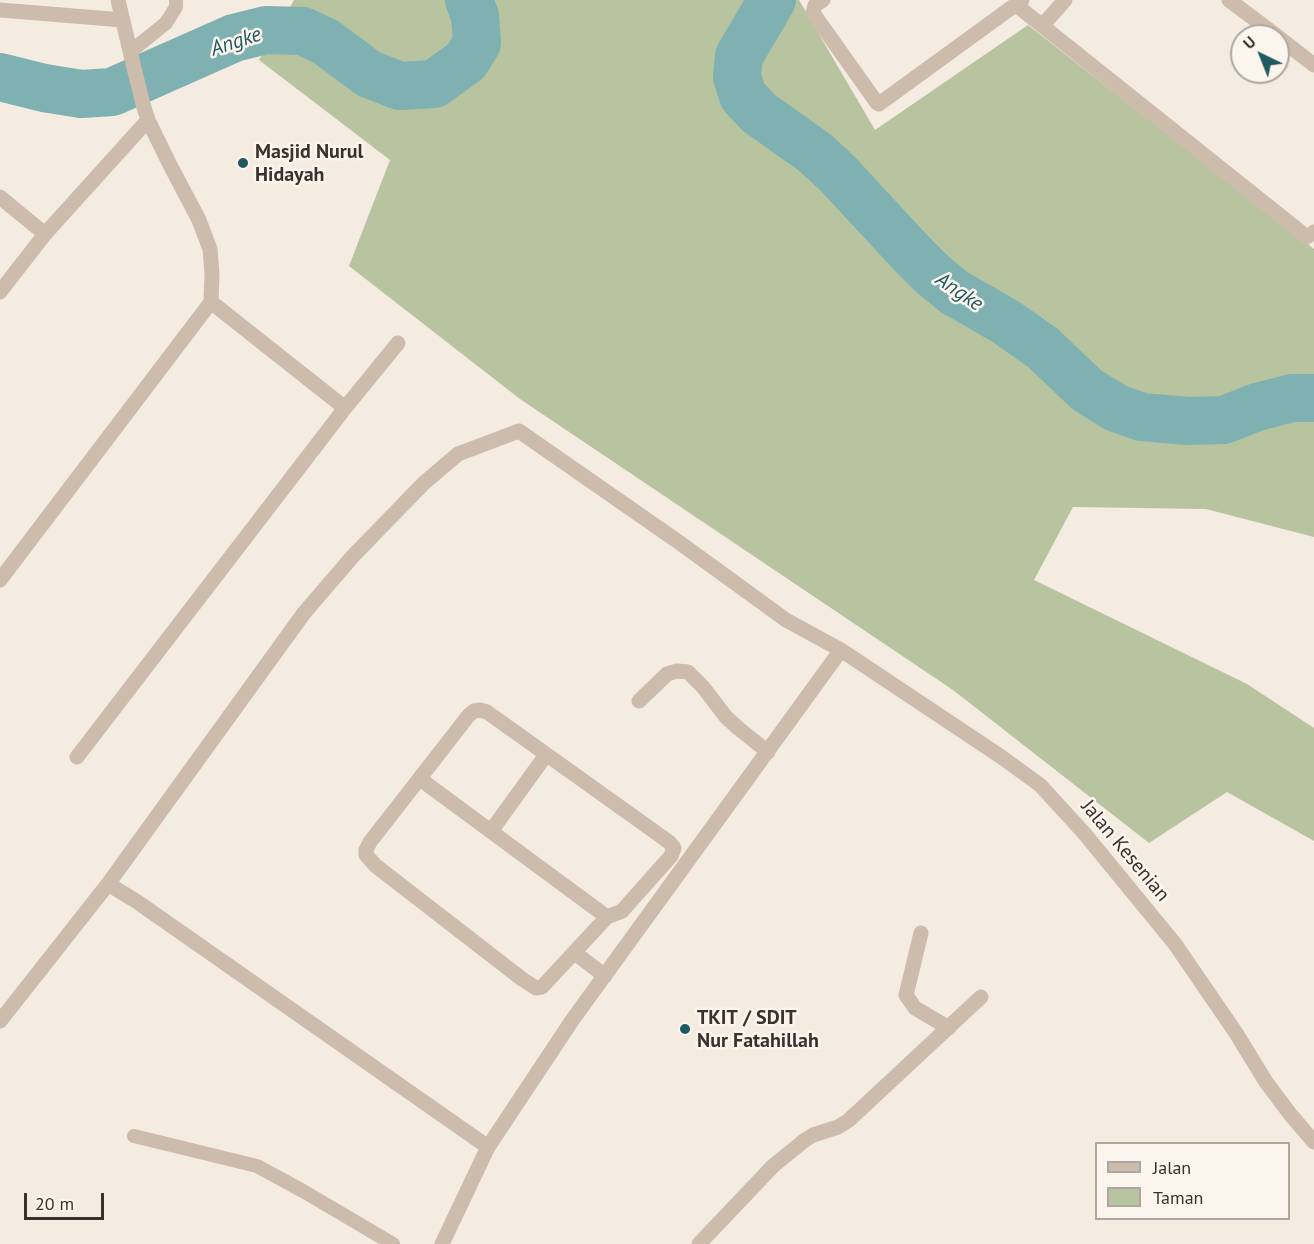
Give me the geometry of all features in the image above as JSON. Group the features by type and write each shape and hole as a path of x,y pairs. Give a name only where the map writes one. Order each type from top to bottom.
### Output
{"street":[{"path":"0,580 211,302 210,249 199,220 142,104 118,0"},
{"path":"823,0 815,5 813,13 876,103 879,104 1019,3 1042,26 1307,237 1314,232"},
{"path":"1042,26 1065,0"},
{"path":"1230,0 1260,24"},
{"path":"0,10 123,20"},
{"path":"1290,47 1314,65"},
{"path":"0,292 45,234 148,120"},
{"path":"0,197 45,234"},
{"path":"211,302 345,408"},
{"path":"76,757 345,408 398,343"},
{"name":"Jalan Kesenian","path":"108,884 304,613 353,556 424,483 458,454 519,431 786,620 841,650 1040,785 1084,833 1175,944 1236,1033 1266,1082 1314,1142"},
{"path":"442,1244 488,1148 573,1020 841,650"},
{"path":"639,701 667,674 677,671 688,672 726,717 768,752"},
{"path":"474,711 487,712 546,755 662,837 674,848 671,856 621,911 607,917 542,987 536,988 367,858 366,850 474,711"},
{"path":"491,831 546,755"},
{"path":"420,779 607,917"},
{"path":"0,1021 108,884 136,901 488,1148"},
{"path":"921,933 906,995 915,1008 949,1028"},
{"path":"574,953 605,976"},
{"path":"699,1244 773,1166 813,1135 838,1127 849,1120 981,997"}],"lane":[{"path":"130,52 166,23 176,6 176,0"},
{"path":"134,1136 256,1166 393,1244"}],"green space":[{"path":"294,0 799,0 875,130 1028,25 1314,249 1314,537 1206,509 1073,507 1034,580 1247,684 1314,728 1314,841 1227,792 1149,843 953,690 520,399 349,266 390,160 259,60"}],"waterway":[{"name":"Angke","path":"0,77 81,94 112,92 234,38 266,30 303,31 326,42 369,74 400,86 434,84 466,61 477,43 475,16 469,0"},
{"name":"Angke","path":"772,0 739,56 737,77 743,96 759,113 814,152 837,173 932,274 954,292 1006,322 1043,348 1087,390 1116,408 1142,417 1188,421 1224,420 1257,407 1292,398 1314,398"}],"place":[{"name":"Masjid Nurul Hidayah","path":"243,163"},
{"name":"TKIT / SDIT Nur Fatahillah","path":"685,1029"}]}
